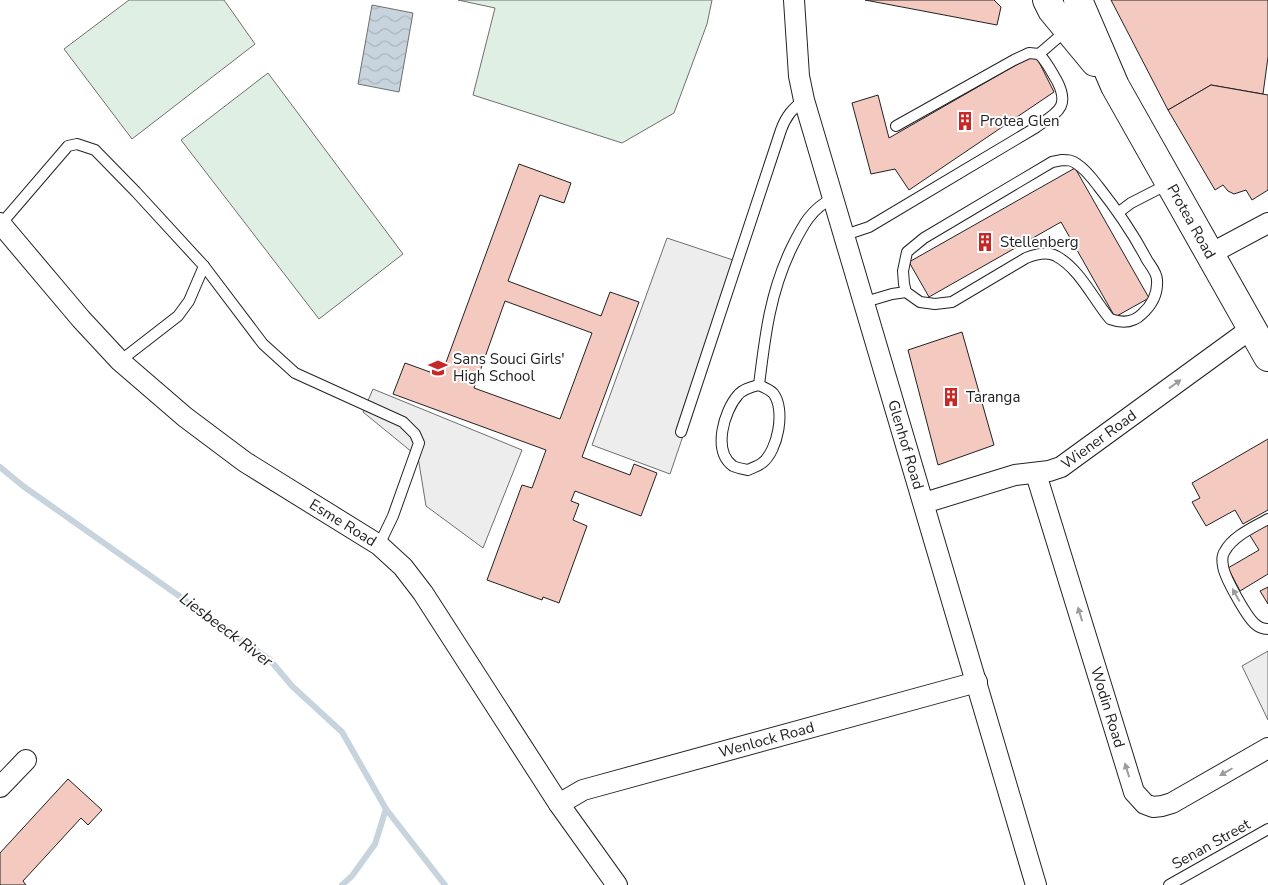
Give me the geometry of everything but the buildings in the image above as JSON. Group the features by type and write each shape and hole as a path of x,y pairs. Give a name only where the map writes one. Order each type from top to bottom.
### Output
{"main road":[{"name":"Protea Road","path":"1047,0 1052,10 1115,86"},
{"name":"Protea Road","path":"1078,0 1115,86 1268,357"}],"street":[{"name":"Glenhof Road","path":"794,0 799,76 804,100 1036,885"},
{"name":"Esme Road","path":"0,223 81,319 120,361 185,417 245,462 379,545 403,567 423,593 559,804 617,885"},
{"path":"1210,254 1268,223"},
{"name":"Wiener Road","path":"924,503 1015,475 1049,472 1061,467 1252,328"},
{"name":"Wodin Road","path":"1036,474 1134,792 1139,798 1145,804 1154,807 1172,803 1268,748"},
{"name":"Wenlock Road","path":"559,804 584,790 977,682"},
{"path":"0,787 26,760"}],"lane":[{"path":"1039,54 1068,30"},
{"path":"845,235 869,227 1053,115 1060,107 1064,98 1047,63 1039,54 1033,53 1022,56 896,126"},
{"path":"681,432 781,130 786,118 804,100"},
{"path":"0,223 68,146 77,144 94,150 136,192 204,266 263,344 295,373 403,422 415,434 419,443 393,516 379,545"},
{"path":"1070,160 1087,173 1119,212 1158,278 1157,291 1152,304 1140,316 1131,321 1119,322 1110,319 1068,265 1055,255 1044,253 1026,258 952,302 935,304 920,302 906,292 904,284 904,259 911,248 924,238 1052,162 1070,160"},
{"path":"1119,212 1131,203 1170,183"},
{"path":"759,385 766,325 774,291 783,266 809,216 820,205 834,198"},
{"path":"120,361 178,316 189,301 204,266"},
{"path":"865,302 906,292"},
{"path":"759,385 772,392 778,401 779,434 763,462 748,470 734,466 725,457 721,442 728,413 738,395 745,389 759,385"},
{"path":"1268,519 1234,540 1225,550 1222,560 1223,568 1242,605 1254,623 1259,627 1268,629"},
{"name":"Senan Street","path":"1169,885 1268,829"}],"green space":[{"path":"129,0 224,0 255,44 132,139 64,49"},
{"path":"458,0 712,0 707,24 674,113 622,143 473,95 495,8"},
{"path":"268,73 403,254 319,319 181,140"}],"shaded area":[{"path":"667,238 742,263 670,474 592,445"},
{"path":"373,389 522,450 483,548 426,506 418,457 363,412"},
{"path":"1268,651 1268,720 1242,666"}],"water":[{"path":"372,5 413,13 399,92 358,84"}],"waterway":[{"name":"Liesbeeck River","path":"0,467 23,486 270,660 292,686 342,732 386,809 445,885"},
{"path":"342,885 352,876 375,844 386,809"}],"place":[{"name":"Protea Glen","path":"965,121"},
{"name":"Stellenberg","path":"985,242"},
{"name":"Sans Souci Girls' High School","path":"438,368"},
{"name":"Taranga","path":"951,397"}]}
